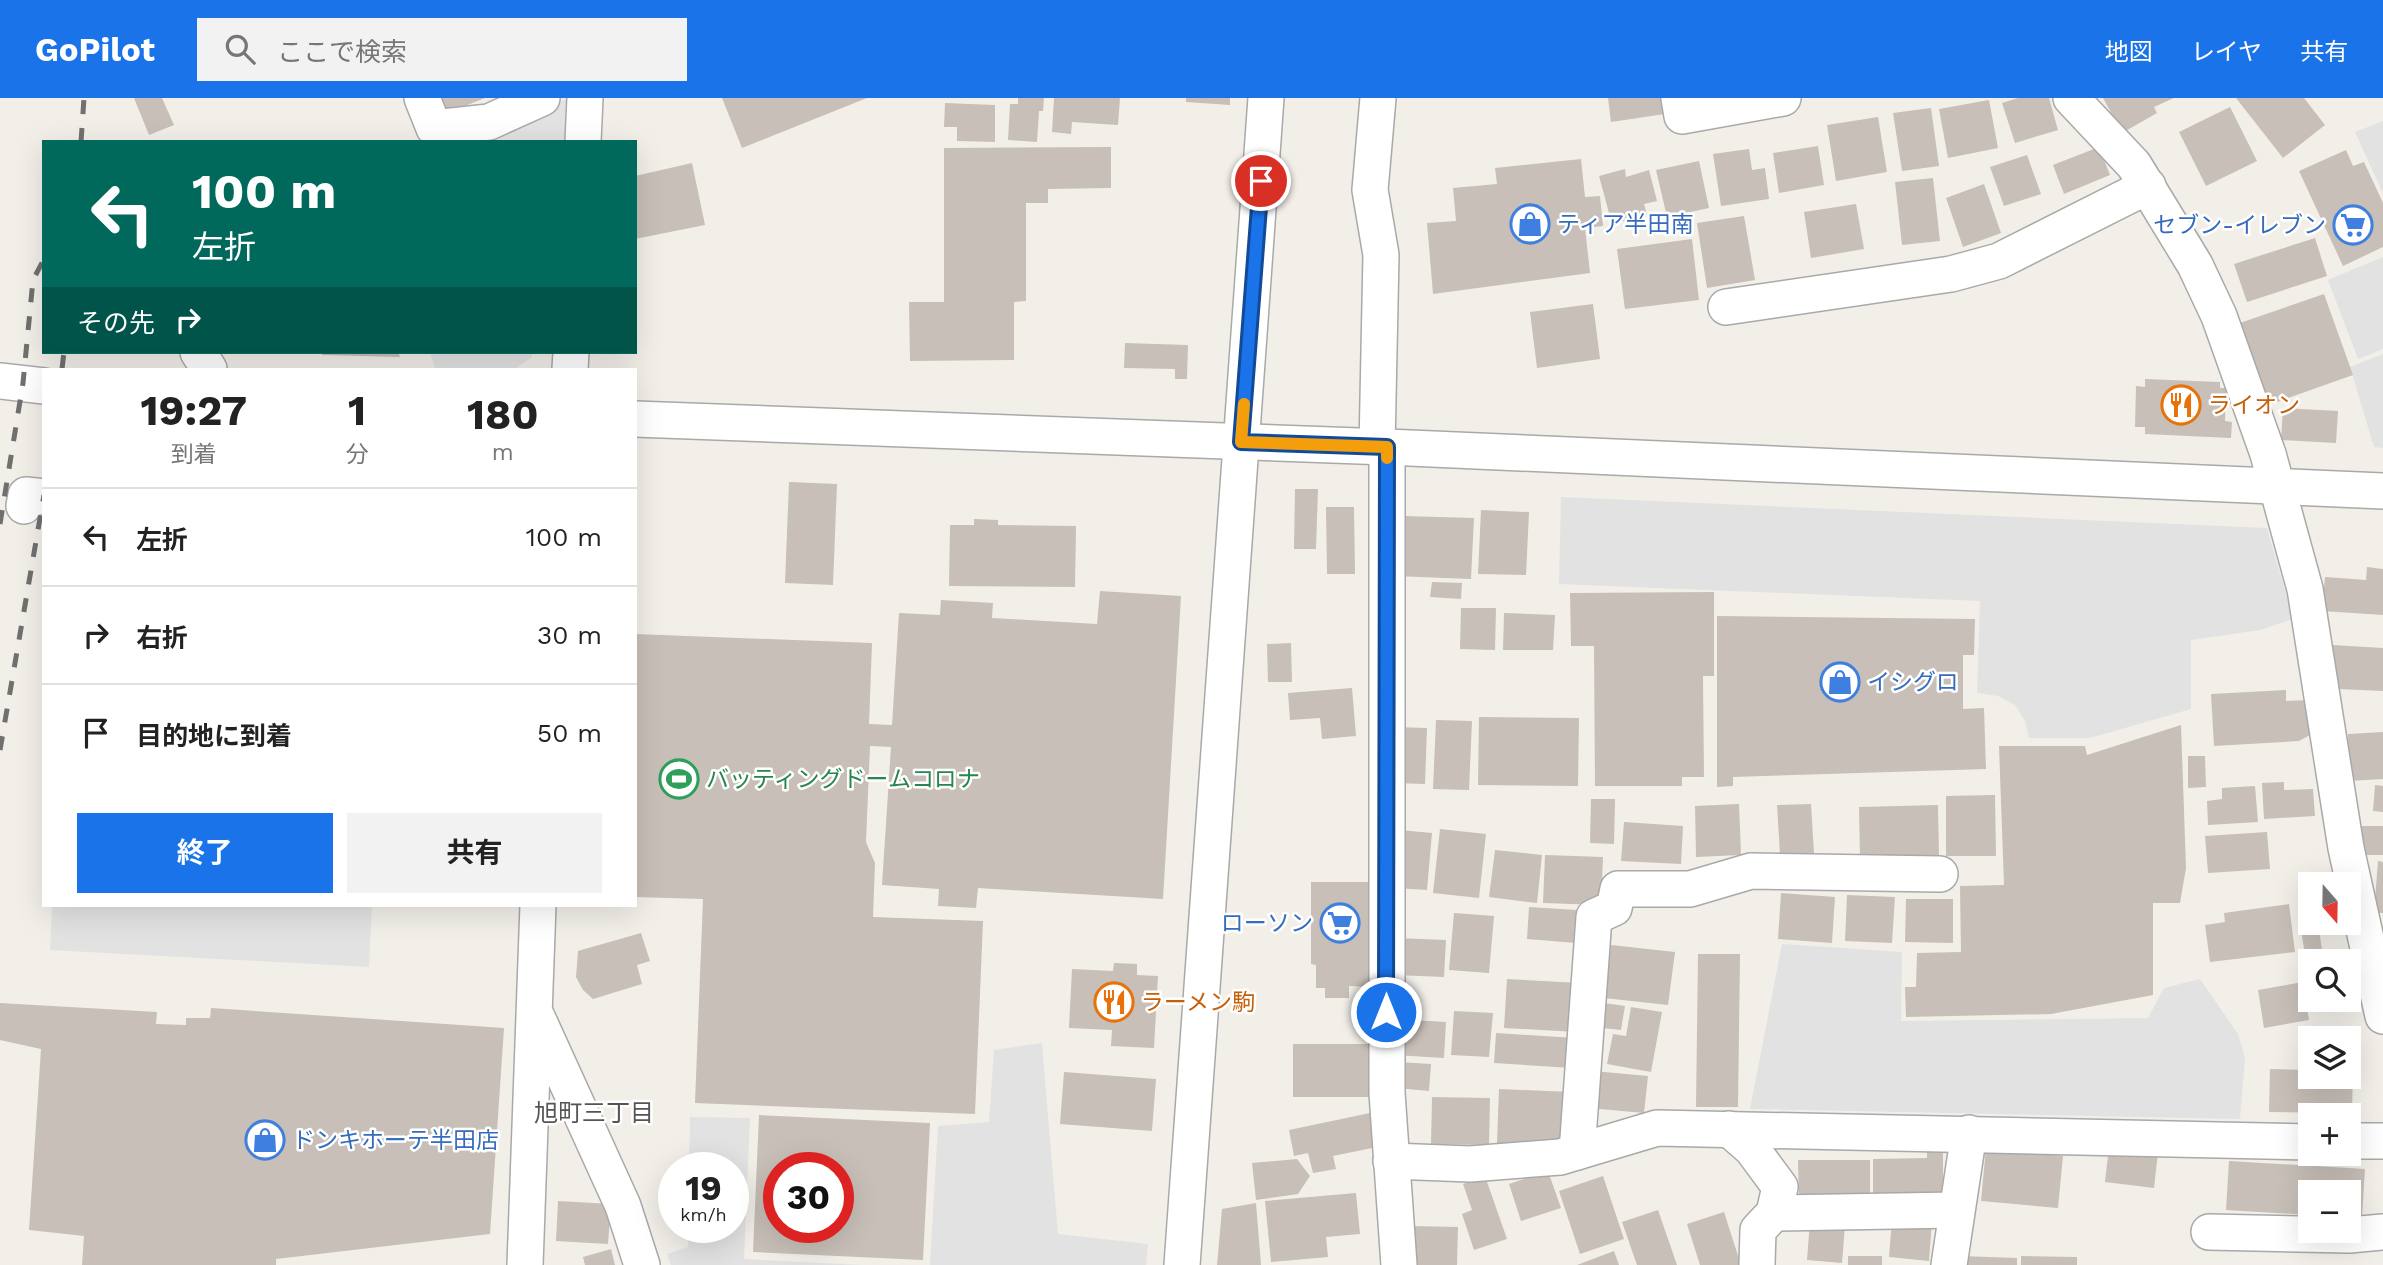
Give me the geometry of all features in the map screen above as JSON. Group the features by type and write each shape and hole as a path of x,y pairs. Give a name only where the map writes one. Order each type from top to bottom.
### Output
{"street":[{"path":"422,98 434,128 489,122 542,98"},
{"path":"583,140 585,98"},
{"path":"1182,1265 1266,98"},
{"path":"1378,98 1370,190 1381,255 1387,1093 1399,1265"},
{"path":"1679,98 1682,116 1783,98"},
{"path":"2071,98 2134,165 2195,265 2219,316 2268,454 2305,589 2346,848 2383,1016"},
{"path":"1726,307 1951,274 1999,261 2148,187"},
{"path":"0,381 42,386"},
{"path":"637,419 1382,447 2383,491"},
{"path":"1577,1152 1594,917 1614,908 1618,889 1690,889 1751,872 1940,874"},
{"path":"524,1265 538,907"},
{"path":"534,1010 623,1206 642,1265"},
{"path":"1391,1161 1470,1164 1560,1157 1657,1128 2298,1142"},
{"path":"1729,1129 1752,1149 1780,1188 1774,1213 1758,1230 1757,1265"},
{"path":"1949,1265 1969,1133"},
{"path":"2361,1141 2383,1141"},
{"path":"1774,1213 1956,1210"},
{"path":"2209,1232 2349,1235 2383,1232"}],"shaded area":[{"path":"568,98 565,140 476,140"},
{"path":"2383,121 2383,193 2355,132"},
{"path":"2383,257 2383,349 2358,359 2328,280"},
{"path":"431,354 532,354 532,357 516,368 435,368"},
{"path":"2383,354 2383,448 2374,447 2350,367"},
{"path":"1561,497 2267,528 2293,619 2260,630 2191,640 2191,709 2090,738 2029,738 2025,721 2015,705 1998,696 1977,693 1980,601 1559,584"},
{"path":"52,907 372,907 369,967 50,950"},
{"path":"1782,944 1902,952 1901,1021 2148,1018 2164,988 2200,979 2238,1034 2245,1058 2240,1119 1750,1109"},
{"path":"1042,1043 1058,1234 1148,1244 1146,1265 930,1265 938,1126 989,1122 994,1050"},
{"path":"690,1117 750,1118 749,1152 689,1152"},
{"path":"688,1243 745,1243 744,1259 862,1265 671,1265 667,1254 688,1247"}],"building":[{"path":"134,98 162,98 174,125 149,135"},
{"path":"439,98 485,98 445,114"},
{"path":"722,98 867,98 742,148"},
{"path":"1018,98 1044,98 1043,111 1039,111 1037,142 1008,140 1010,104 1018,104"},
{"path":"1054,98 1120,98 1118,125 1072,122 1071,134 1052,132"},
{"path":"1186,98 1230,98 1230,105 1186,102"},
{"path":"1608,98 1662,98 1665,114 1611,122"},
{"path":"2018,98 2049,98 2058,130 2015,143 2002,103"},
{"path":"2103,98 2174,98 2154,107 2157,113 2122,133"},
{"path":"2236,98 2304,98 2325,125 2283,158"},
{"path":"1989,100 1998,148 1948,158 1939,109"},
{"path":"945,103 995,105 995,142 957,141 957,127 944,127"},
{"path":"2230,107 2257,161 2206,186 2179,132"},
{"path":"1931,108 1939,166 1902,171 1893,113"},
{"path":"1878,117 1887,172 1836,181 1827,125"},
{"path":"1818,146 1824,185 1779,193 1773,153"},
{"path":"1111,147 1111,188 1048,189 1048,203 1026,203 1026,301 1014,302 1014,360 910,361 909,302 944,302 944,148"},
{"path":"2099,147 2110,175 2064,194 2053,165"},
{"path":"1749,149 1752,170 1765,168 1769,199 1721,206 1713,154"},
{"name":"セブン-イレブン","path":"2346,150 2353,166 2364,162 2383,203 2383,247 2343,266 2299,171"},
{"path":"2027,155 2041,194 2004,206 1990,167"},
{"name":"ティア半田南","path":"1581,159 1585,197 1600,196 1603,226 1585,228 1590,273 1433,294 1427,223 1456,221 1453,188 1497,184 1495,168"},
{"path":"1699,161 1709,208 1667,217 1656,170"},
{"path":"692,163 705,225 637,239 637,176"},
{"path":"1625,169 1626,177 1649,170 1657,201 1644,204 1647,215 1612,224 1599,176"},
{"path":"1933,178 1940,241 1902,245 1895,182"},
{"path":"1984,184 2001,233 1963,247 1946,198"},
{"path":"1856,204 1864,249 1811,258 1804,212"},
{"path":"1744,216 1755,280 1707,288 1697,223"},
{"path":"2315,238 2327,276 2247,302 2234,264"},
{"path":"1692,239 1699,300 1625,309 1617,249"},
{"path":"2324,294 2353,375 2266,406 2237,324"},
{"path":"1593,304 1600,359 1537,368 1530,312"},
{"path":"1125,343 1188,345 1187,379 1175,379 1175,369 1124,368"},
{"path":"399,354 400,357 322,355"},
{"name":"ライオン","path":"2145,379 2220,382 2220,388 2226,388 2225,421 2232,422 2231,438 2145,434 2145,427 2135,427 2136,386 2145,387"},
{"path":"2283,408 2338,411 2336,443 2281,440"},
{"path":"789,482 837,484 833,585 785,583"},
{"path":"1295,489 1318,489 1316,549 1294,549"},
{"path":"1326,507 1354,507 1355,574 1327,574"},
{"path":"1481,510 1529,512 1526,575 1478,574"},
{"path":"1403,516 1474,518 1471,579 1394,576"},
{"path":"974,519 998,520 998,525 1076,526 1075,587 949,586 950,525 974,525"},
{"path":"2367,567 2383,569 2383,615 2322,611 2325,577 2366,580"},
{"path":"1432,582 1462,583 1461,599 1430,597"},
{"path":"1100,591 1181,596 1163,899 978,888 976,908 938,906 939,889 882,885 891,747 870,746 866,842 875,863 873,917 983,921 975,1114 695,1103 703,899 637,897 637,634 872,643 869,724 892,725 899,613 940,615 941,600 993,603 992,618 1097,624"},
{"path":"1714,592 1714,676 1703,676 1704,777 1682,777 1682,786 1595,786 1594,646 1571,646 1570,593"},
{"path":"1461,608 1496,608 1495,650 1460,649"},
{"path":"1504,613 1555,615 1553,650 1503,650"},
{"name":"イシグロ","path":"1717,616 1975,619 1974,655 1963,655 1963,709 1984,708 1986,769 1733,777 1733,786 1717,787"},
{"path":"1291,643 1292,682 1268,682 1267,644"},
{"path":"2333,645 2383,648 2383,691 2338,689 2331,676"},
{"path":"1352,688 1356,736 1322,739 1320,718 1290,720 1288,693"},
{"path":"2286,690 2286,701 2308,700 2310,735 2299,741 2214,746 2211,694"},
{"path":"1479,717 1579,718 1578,786 1478,785"},
{"path":"1436,720 1472,721 1469,790 1433,789"},
{"path":"2181,725 2186,868 2180,903 2153,903 2153,995 2051,1014 1906,1017 1905,987 1916,987 1917,953 1961,952 1960,886 2004,885 1999,746 2085,746 2087,755"},
{"path":"1395,727 1427,728 1425,784 1393,783"},
{"path":"2383,732 2383,779 2349,781 2348,734"},
{"path":"2188,756 2205,756 2206,787 2188,788"},
{"path":"2284,782 2284,790 2313,789 2315,816 2264,819 2262,783"},
{"path":"2375,785 2383,786 2383,812 2373,811"},
{"path":"2255,786 2258,822 2208,825 2207,801 2222,799 2222,788"},
{"path":"1995,795 1996,856 1946,856 1946,796"},
{"path":"1591,799 1615,799 1614,844 1590,843"},
{"path":"1739,804 1741,855 1696,857 1695,806"},
{"path":"1811,804 1814,853 1780,855 1777,805"},
{"path":"1938,805 1939,857 1860,859 1859,807"},
{"path":"1624,822 1683,826 1681,864 1621,861"},
{"path":"2359,826 2383,826 2383,855 2359,855"},
{"path":"1440,829 1486,834 1479,898 1433,893"},
{"path":"1400,830 1432,833 1427,890 1395,888"},
{"path":"2267,832 2270,869 2208,873 2205,836"},
{"path":"1495,850 1542,855 1537,903 1489,897"},
{"path":"1545,855 1603,857 1601,905 1543,903"},
{"path":"2378,861 2383,862 2383,913 2374,913"},
{"name":"ローソン","path":"1311,882 1369,882 1369,987 1349,986 1349,998 1325,998 1325,988 1316,988 1316,965 1311,964"},
{"path":"1781,893 1835,897 1832,943 1778,939"},
{"path":"1847,895 1895,897 1892,943 1845,941"},
{"path":"1906,899 1953,899 1953,943 1905,942"},
{"path":"2289,904 2295,952 2210,962 2205,925 2225,922 2224,913"},
{"path":"1529,907 1577,910 1576,943 1527,939"},
{"path":"1454,913 1494,916 1489,973 1449,970"},
{"path":"641,933 650,961 637,965 642,984 593,999 583,990 576,977 578,951"},
{"path":"2302,935 2320,935 2322,949 2304,949"},
{"path":"1396,938 1446,940 1444,977 1394,975"},
{"path":"1611,945 1675,952 1668,1005 1604,998"},
{"path":"1698,954 1740,954 1738,1107 1696,1107"},
{"name":"ラーメン駒","path":"1114,963 1137,964 1137,975 1158,976 1154,1048 1111,1046 1112,1030 1069,1028 1072,969 1113,971"},
{"path":"1507,979 1580,983 1577,1032 1504,1028"},
{"path":"2298,983 2298,1012 2308,1012 2309,1020 2264,1028 2258,990"},
{"path":"1597,1002 1625,1006 1621,1030 1593,1027"},
{"name":"ドンキホーテ半田店","path":"0,1003 157,1012 156,1024 186,1025 186,1018 210,1018 211,1008 504,1028 490,1234 276,1259 276,1265 82,1265 84,1236 29,1230 41,1049 0,1040"},
{"path":"1631,1007 1662,1012 1651,1072 1607,1064 1613,1034 1626,1036"},
{"path":"1454,1011 1493,1013 1489,1057 1451,1055"},
{"path":"1396,1019 1446,1022 1444,1058 1394,1055"},
{"path":"1496,1033 1575,1038 1572,1068 1494,1063"},
{"path":"1293,1044 1370,1044 1370,1097 1293,1097"},
{"path":"1398,1062 1431,1064 1429,1091 1396,1088"},
{"path":"2270,1069 2298,1070 2298,1089 2353,1089 2352,1103 2298,1103 2298,1112 2269,1112"},
{"path":"1593,1071 1648,1076 1644,1113 1589,1108"},
{"path":"1064,1072 1156,1079 1152,1131 1060,1124"},
{"path":"1499,1089 1571,1092 1568,1146 1497,1143"},
{"path":"1432,1097 1490,1098 1489,1145 1431,1144"},
{"path":"1370,1113 1377,1147 1333,1156 1336,1169 1313,1173 1308,1153 1294,1156 1289,1130"},
{"path":"759,1115 930,1123 923,1260 753,1252"},
{"path":"2109,1147 2158,1152 2154,1188 2105,1182"},
{"path":"1986,1148 2063,1156 2058,1208 1981,1201"},
{"path":"1927,1150 1943,1150 1943,1198 1873,1199 1873,1159 1927,1158"},
{"path":"1297,1159 1310,1176 1298,1194 1256,1200 1252,1163"},
{"path":"1798,1160 1870,1160 1870,1198 1799,1199"},
{"path":"2229,1161 2365,1169 2362,1218 2361,1180 2298,1180 2298,1214 2226,1210"},
{"path":"1548,1171 1561,1208 1521,1221 1509,1184"},
{"path":"1485,1176 1507,1239 1474,1250 1462,1214 1472,1210 1463,1184"},
{"path":"1603,1176 1624,1239 1580,1254 1559,1191"},
{"path":"1356,1193 1360,1234 1326,1237 1328,1257 1271,1262 1265,1201"},
{"path":"558,1201 611,1204 608,1244 556,1241"},
{"path":"1256,1203 1261,1265 1217,1265 1222,1209"},
{"path":"1658,1210 1677,1265 1637,1265 1622,1222"},
{"path":"1724,1212 1741,1265 1700,1265 1687,1224"},
{"path":"1892,1219 1932,1222 1929,1261 1889,1257"},
{"path":"1810,1221 1845,1225 1842,1263 1807,1260"},
{"path":"1411,1226 1458,1227 1457,1265 1409,1265"},
{"path":"611,1249 615,1265 585,1265 583,1257"},
{"path":"1614,1251 1619,1265 1577,1265"},
{"path":"1848,1256 1882,1256 1882,1265 1848,1265"},
{"path":"1960,1256 2017,1258 2017,1265 1959,1265"},
{"path":"2021,1256 2077,1257 2077,1265 2021,1265"}],"railway":[{"path":"81,140 84,98"},
{"path":"0,524 23,383 33,280 42,263"},
{"path":"62,368 64,354"},
{"path":"0,750 42,507"}],"slow traffic":[{"path":"1244,404 1241,442 1387,447 1387,458"}],"place":[{"name":"ティア半田南","path":"1530,224"},
{"name":"セブン-イレブン","path":"2353,225"},
{"name":"ライオン","path":"2181,405"},
{"name":"イシグロ","path":"1840,682"},
{"name":"バッティングドームコロナ","path":"679,779"},
{"name":"ローソン","path":"1340,923"},
{"name":"ラーメン駒","path":"1114,1002"},
{"name":"ドンキホーテ半田店","path":"265,1140"}],"district":[{"name":"旭町三丁目","path":"594,1113"}],"route":[{"path":"1261,181 1241,442 1387,447 1386,1012"}]}
